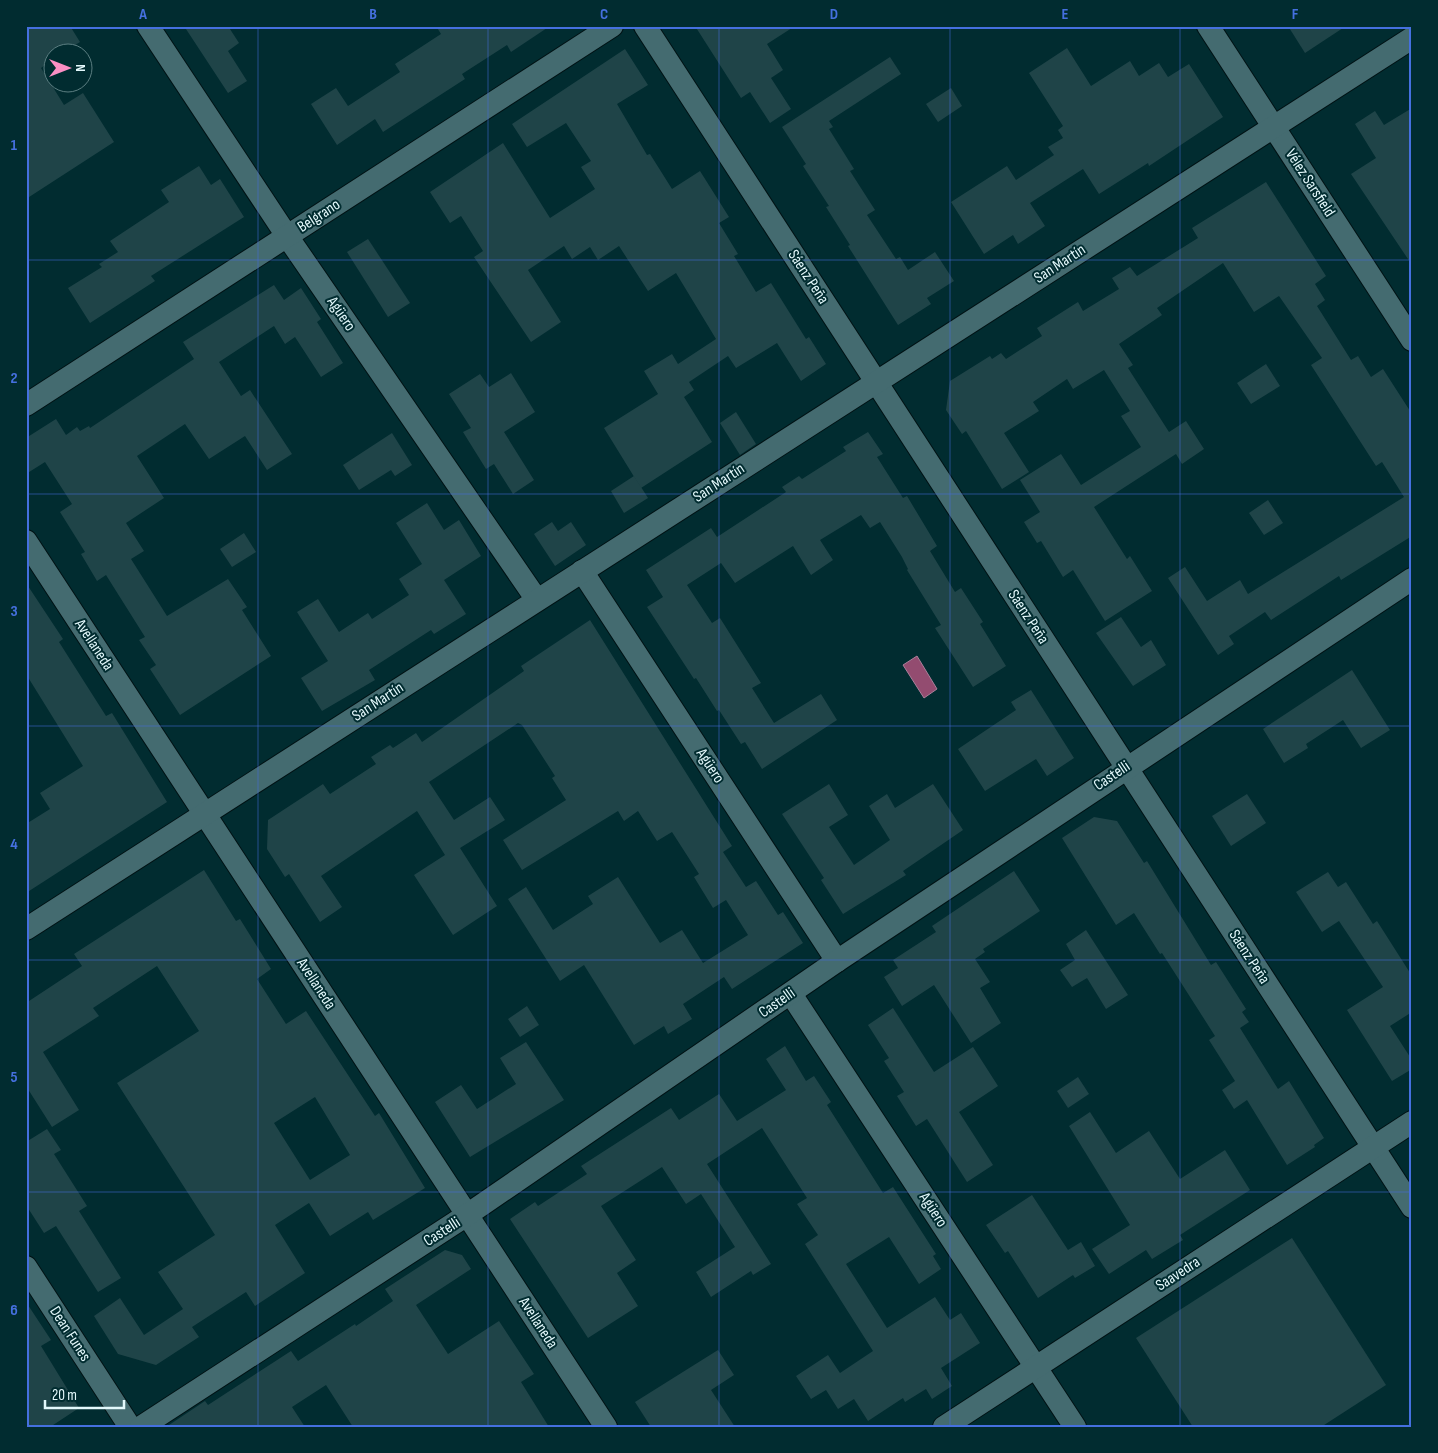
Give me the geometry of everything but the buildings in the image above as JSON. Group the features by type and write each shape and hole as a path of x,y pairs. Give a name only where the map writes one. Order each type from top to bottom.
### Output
{"street":[{"name":"Agüero","path":"148,26 287,236 537,600"},
{"name":"Belgrano","path":"26,405 612,26"},
{"name":"Sáenz Peña","path":"645,26 1412,1207"},
{"name":"Vélez Sarsfield","path":"1208,26 1412,340"},
{"name":"San Martín","path":"26,929 1412,38"},
{"name":"Avellaneda","path":"26,541 606,1427"},
{"name":"Agüero","path":"582,571 837,960"},
{"name":"Castelli","path":"141,1427 467,1215 791,994 837,960 1412,579"},
{"name":"Agüero","path":"791,994 1075,1427"},
{"name":"Saavedra","path":"944,1427 1412,1122"},
{"name":"Dean Funes","path":"26,1267 130,1427"}],"shaded area":[{"path":"917,656 937,689 924,698 903,665"}]}
